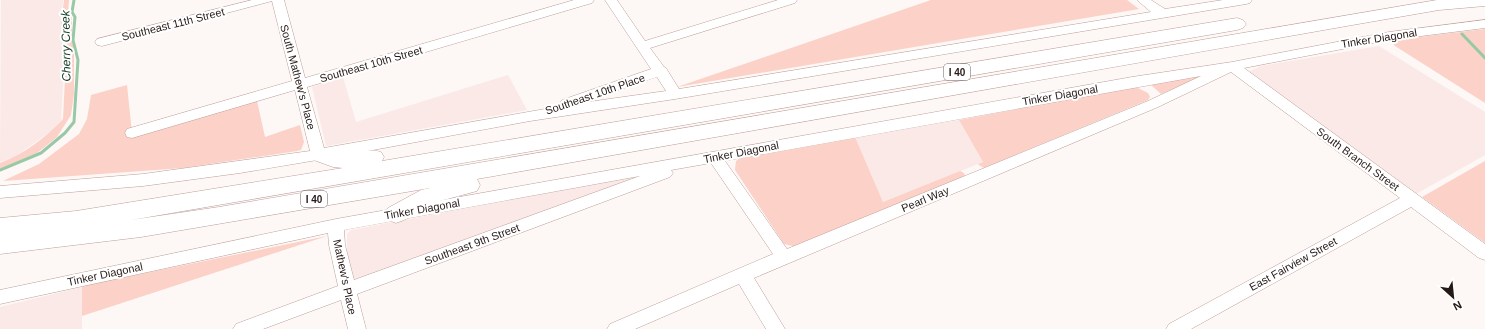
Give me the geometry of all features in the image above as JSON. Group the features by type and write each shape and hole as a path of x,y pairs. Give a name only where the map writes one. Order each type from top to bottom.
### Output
{"highway":[{"name":"I 40","path":"0,227 76,220 155,208 1379,0"},
{"name":"Tinker Diagonal","path":"0,245 141,228 211,217 1358,18 1485,1"},
{"path":"1439,6 1485,9"},
{"path":"318,154 338,160 348,161 437,146 535,144"},
{"path":"396,214 429,196 441,192 626,144"}],"street":[{"name":"Southeast 11th Street","path":"102,42 267,0"},
{"name":"South Mathew's Place","path":"278,0 318,154"},
{"name":"Southeast 10th Street","path":"132,133 588,0"},
{"path":"611,0 661,71 675,94"},
{"path":"643,46 791,0"},
{"path":"1143,0 1163,14"},
{"path":"0,192 178,176 318,154 530,116 675,94 1163,14 1222,2 1246,0"},
{"name":"Tinker Diagonal","path":"0,298 336,224 1132,82 1232,66 1297,52 1389,36 1485,24"},
{"name":"Pearl Way","path":"616,329 784,257 1153,104 1232,66"},
{"name":"South Branch Street","path":"1232,66 1485,253"},
{"name":"Southeast 10th Place","path":"530,116 661,71"},
{"path":"1132,82 1143,85 1152,90 1156,98 1153,104"},
{"path":"708,158 784,257"},
{"name":"Southeast 9th Street","path":"242,329 708,158"},
{"name":"East Fairview Street","path":"1175,329 1412,199"},
{"name":"Mathew's Place","path":"336,224 337,245 357,329"},
{"path":"743,275 776,329"}],"shaded area":[{"path":"1,0 63,0 61,26 65,25 66,38 61,120 50,132 14,157 0,162"},
{"path":"64,0 69,0 68,12 72,18 74,94 71,115 57,137 37,153 0,169 0,163 34,145 63,119 67,38 66,25 61,25"},
{"path":"931,0 1127,0 1139,9 677,87"},
{"path":"1485,29 1485,103 1395,46 1393,43 1394,40"},
{"path":"1379,46 1485,112 1485,155 1416,194 1248,72 1261,66"},
{"path":"1208,74 1161,94 1150,84"},
{"path":"508,75 527,110 326,146 312,87 343,77 356,122"},
{"path":"127,85 132,133 257,101 265,137 300,125 304,142 301,150 297,151 183,168 3,181 39,164 79,134 87,119 91,95"},
{"path":"1136,87 1148,93 1150,97 1148,100 984,168 978,164 983,162 959,120"},
{"path":"959,120 983,162 883,202 855,137"},
{"path":"855,137 883,202 960,171 964,173 965,176 797,247 784,244 735,170 736,161 740,158"},
{"path":"1485,161 1485,243 1422,197"},
{"path":"643,175 645,177 356,283 347,258 347,234 351,230"},
{"path":"327,236 82,316 82,287 87,285"},
{"path":"82,287 82,329 0,329 0,307"}],"waterway":[{"name":"Cherry Creek","path":"0,170 41,153 65,133 74,122 78,60 73,40 75,17 72,12 74,0"},
{"path":"1462,34 1485,58"}]}
